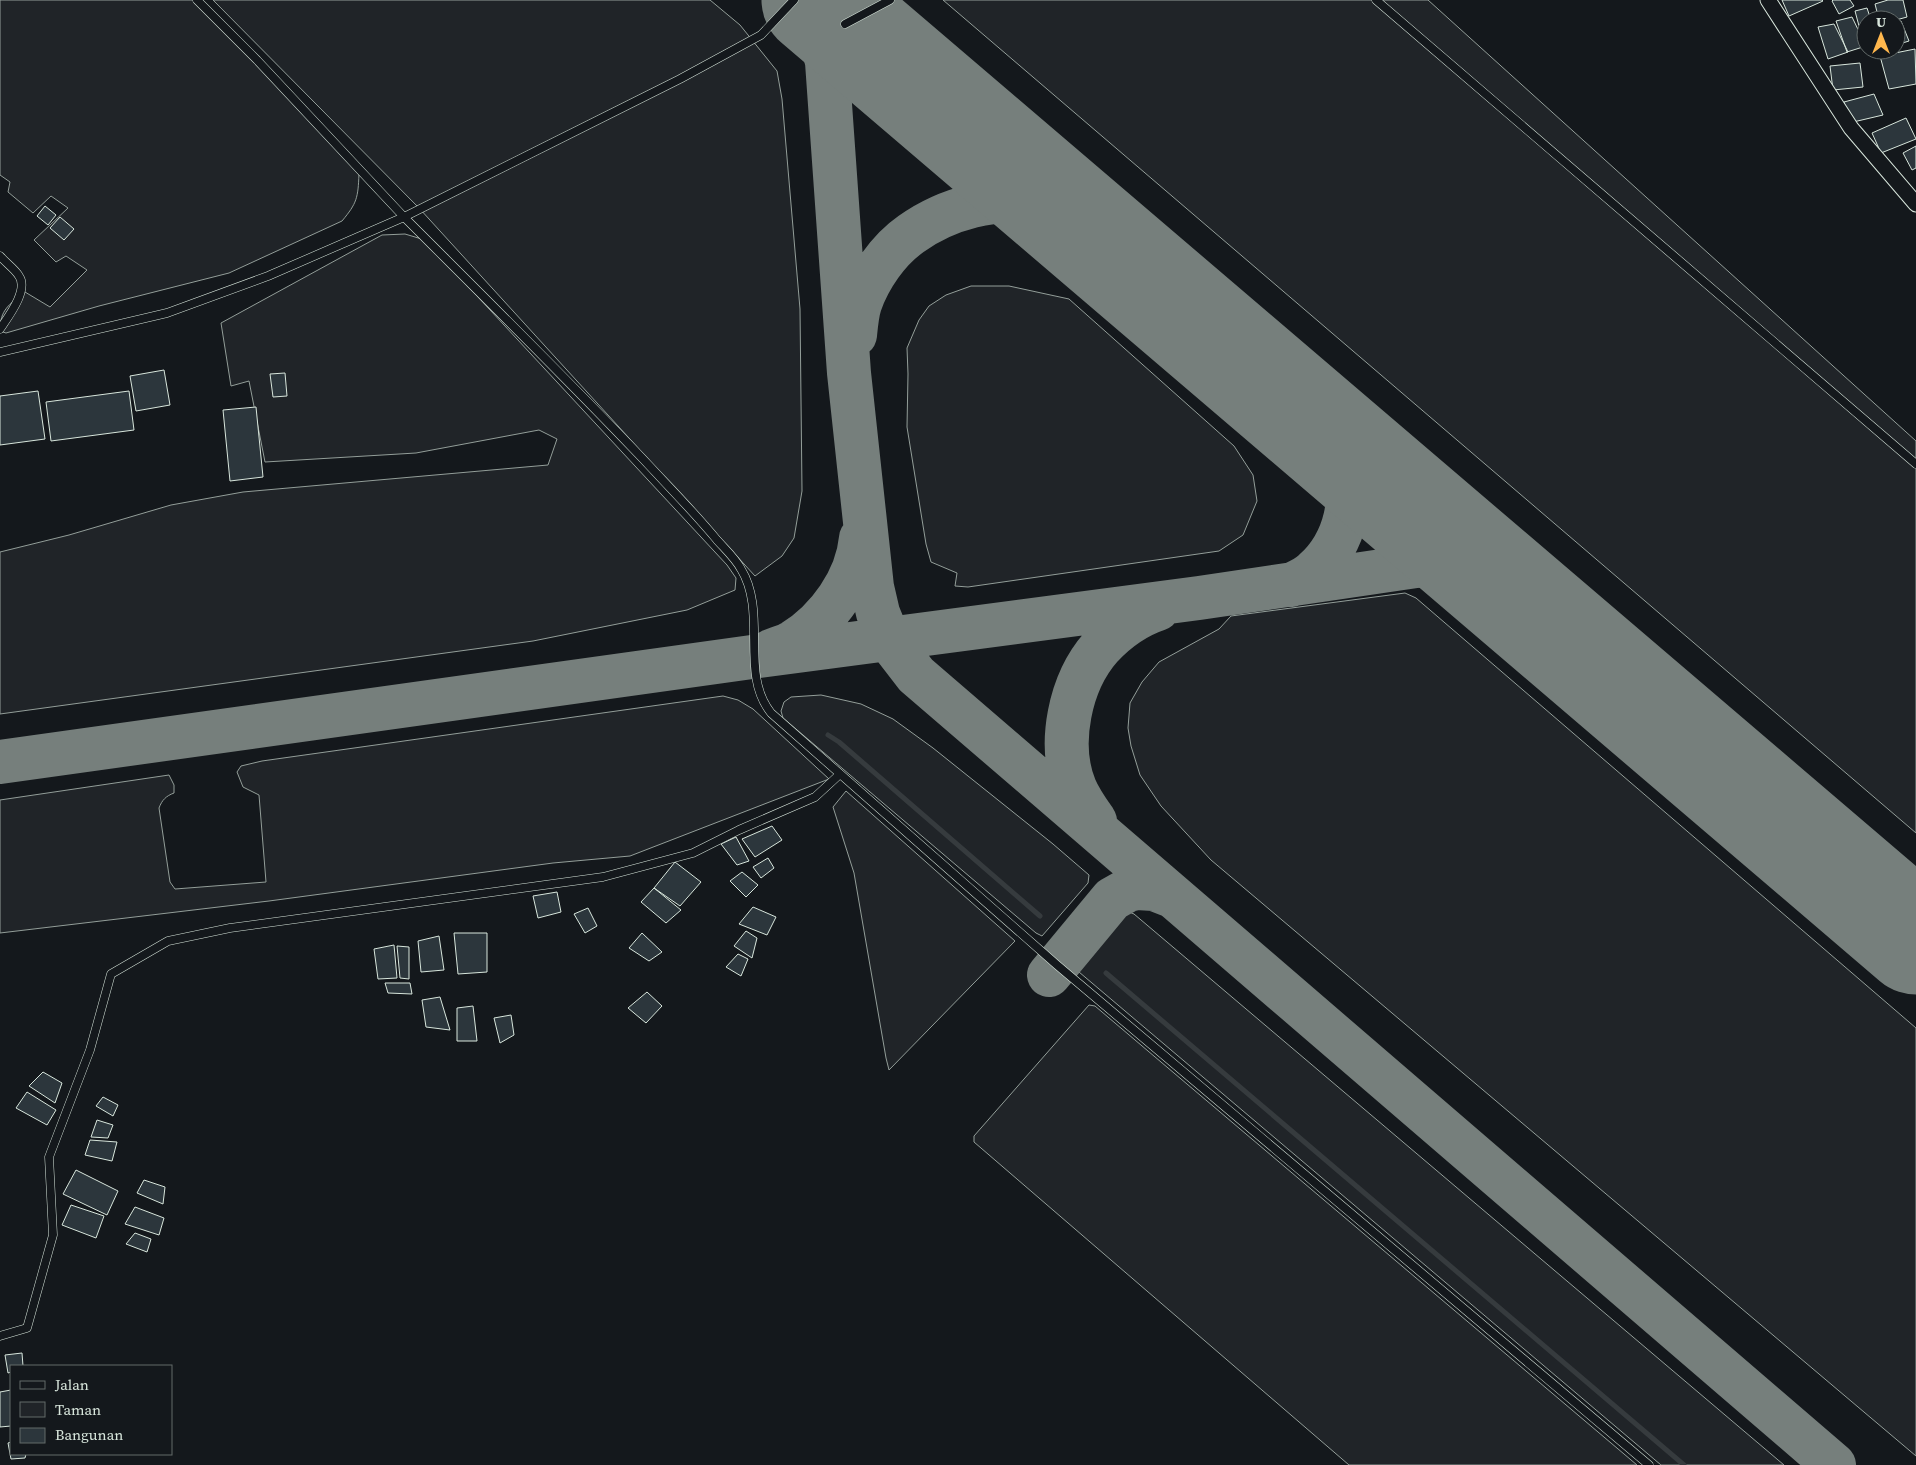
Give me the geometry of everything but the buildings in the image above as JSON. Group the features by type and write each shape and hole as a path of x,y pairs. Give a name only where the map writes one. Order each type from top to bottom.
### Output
{"street":[{"path":"1768,0 1851,128 1916,204"}],"lane":[{"path":"197,0 404,217 589,403 706,526 740,567 748,581 752,595 758,692 763,704 771,713 1057,965 1649,1465"},
{"path":"0,351 167,313 268,276 404,217 680,79 761,35 794,0"},
{"path":"845,24 890,0"},
{"path":"1376,0 1916,464"},
{"path":"0,256 20,277 22,282 20,298 0,329"},
{"path":"0,1336 27,1328 53,1235 48,1157 90,1050 111,974 168,941 320,915 603,877 693,854 739,830 815,797 840,774"}],"green space":[{"path":"0,0 195,0 244,48 359,174 354,205 342,221 229,273 99,306 6,333 0,331 0,324 6,308 25,292 50,307 87,270 66,256 56,262 34,240 68,208 51,196 33,213 8,192 10,182 0,175"},
{"path":"213,0 710,0 740,25 777,71 782,99 800,309 802,491 794,538 782,556 755,576 419,208"},
{"path":"943,0 1428,0 1916,441 1916,833"},
{"path":"405,234 425,240 727,565 736,578 735,590 687,610 533,641 0,714 0,552 69,535 171,505 243,492 548,465 557,439 539,430 416,453 265,462 249,381 231,386 221,323 382,235"},
{"path":"971,286 1009,286 1069,299 1234,446 1253,475 1257,501 1243,535 1219,551 968,587 955,586 957,573 931,562 926,544 907,427 907,348 919,320 929,306 946,295"},
{"path":"1405,593 1416,598 1916,1028 1916,1456 1211,860 1161,806 1140,775 1131,746 1128,728 1130,703 1142,682 1159,662 1219,629 1231,616"},
{"path":"821,695 861,704 893,719 933,748 1089,875 1088,883 1042,936 1036,933 783,718 781,711 784,702 791,697"},
{"path":"723,696 738,700 753,709 829,779 630,856 553,863 269,901 0,933 0,800 169,775 174,785 174,793 161,803 159,808 170,882 175,889 266,882 259,795 243,787 237,772 241,766 262,761"},
{"path":"846,791 1015,941 889,1070 854,873 833,807"},
{"path":"1127,911 1134,914 1784,1465 1661,1465 1079,972 1080,959 1108,930 1118,915"},
{"path":"1089,1005 1095,1006 1637,1465 1349,1465 974,1142 974,1136"}],"waterway":[{"path":"828,735 839,742 1040,916"},
{"path":"1106,973 1684,1465"}],"taxiway":[{"path":"809,0 817,22 827,62 849,373 872,587 878,613 889,640 916,675 1834,1465"},
{"path":"855,335 860,304 880,265 911,234 940,217 972,206 1006,201 1039,205 1080,225"},
{"path":"1291,585 1314,571 1335,546 1341,532 1348,502 1349,454"},
{"path":"771,651 793,642 806,633 839,598 854,569 861,538"},
{"path":"0,762 759,656 1199,598 1416,566 1450,564 1473,569 1502,585"},
{"path":"1095,821 1077,792 1070,771 1067,733 1074,695 1090,661 1101,647 1127,625 1158,609"},
{"path":"1049,975 1112,899 1128,890 1137,888 1154,889 1172,896"}],"runway":[{"path":"817,0 1916,939"}]}
